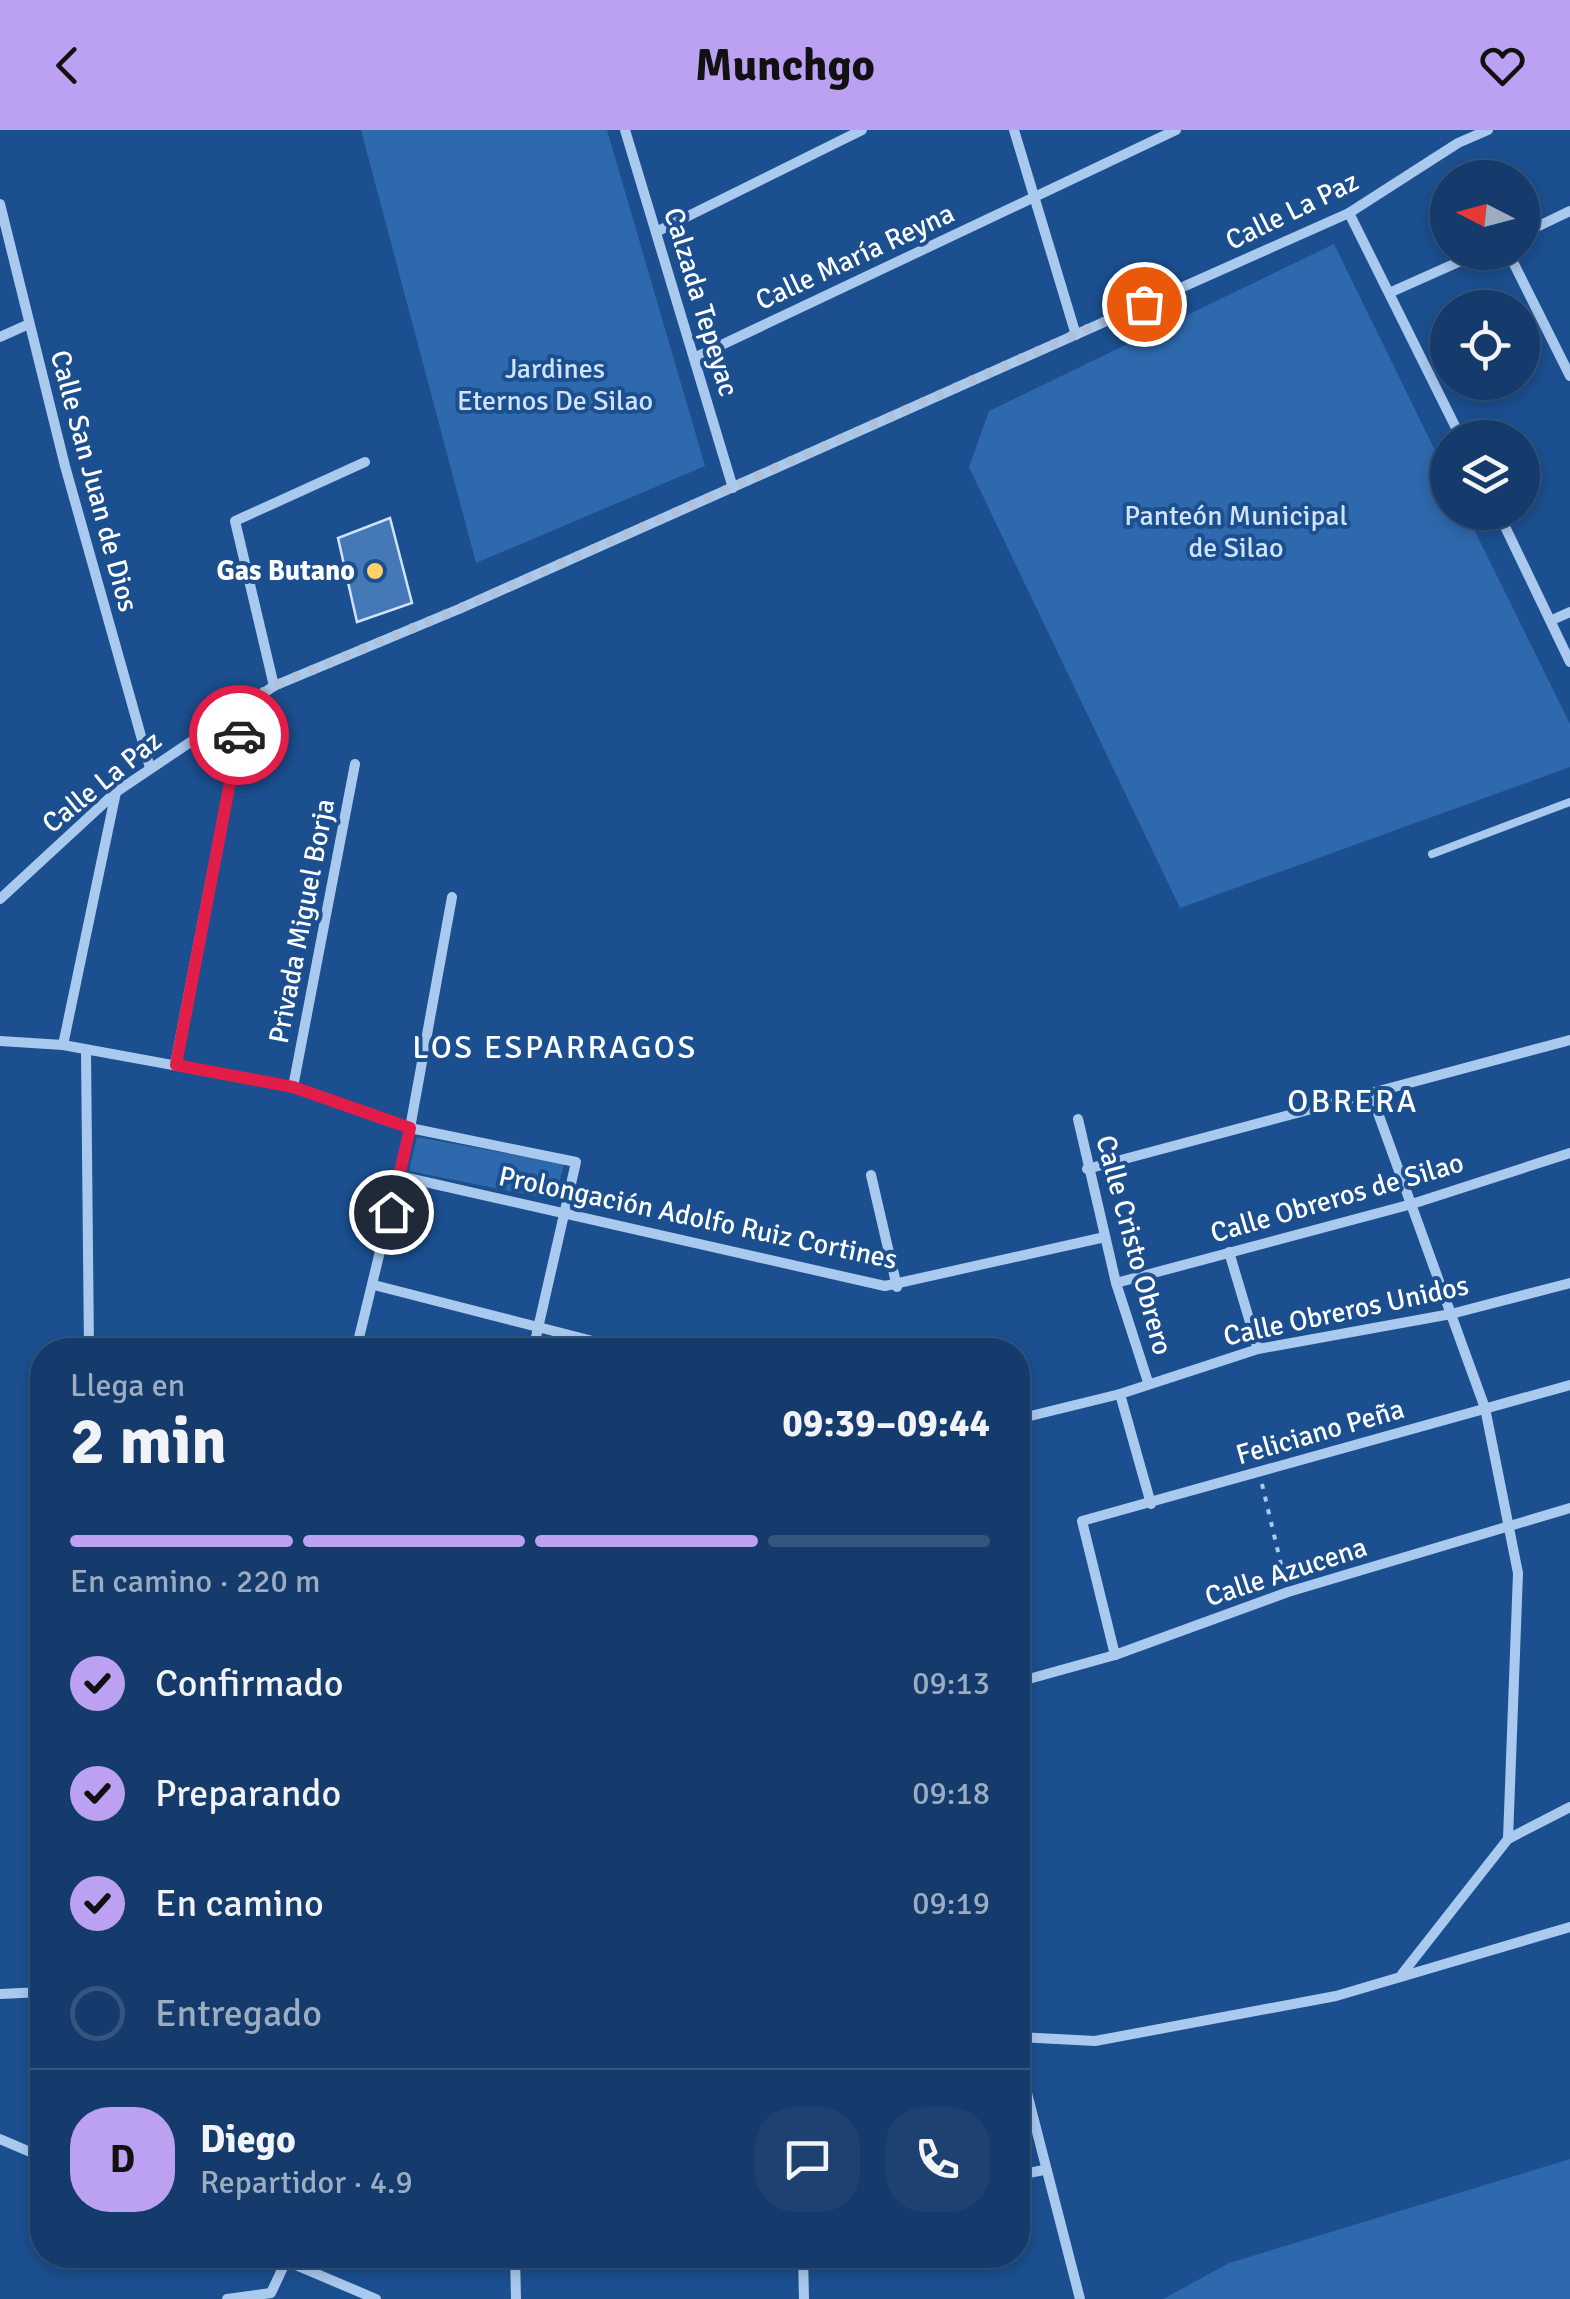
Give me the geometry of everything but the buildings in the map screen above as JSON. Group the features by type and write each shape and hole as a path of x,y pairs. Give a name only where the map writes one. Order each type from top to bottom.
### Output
{"street":[{"name":"Calzada Tepeyac","path":"625,130 733,488"},
{"path":"656,232 862,130"},
{"path":"1014,130 1076,335"},
{"name":"Calle María Reyna","path":"694,358 1176,130"},
{"path":"1454,130 1458,144"},
{"name":"Calle La Paz","path":"0,899 116,792 274,686 733,488 1349,213 1458,144 1488,130"},
{"name":"Calle San Juan de Dios","path":"0,204 150,768"},
{"path":"1540,225 1570,211"},
{"path":"1349,213 1451,420"},
{"path":"1388,293 1440,270"},
{"path":"1517,270 1570,376"},
{"path":"0,337 29,324"},
{"path":"274,686 234,521 365,462"},
{"path":"1507,530 1570,662"},
{"path":"1552,620 1570,612"},
{"path":"176,1065 246,702"},
{"name":"Privada Miguel Borja","path":"293,1087 355,764"},
{"path":"62,1046 116,792"},
{"path":"359,1338 410,1128 452,897"},
{"path":"1087,1169 1570,1040"},
{"path":"0,1041 62,1046 293,1087 410,1128 576,1162 536,1338"},
{"path":"86,1051 89,1338"},
{"path":"1370,1091 1485,1408 1518,1573 1508,1839"},
{"name":"Calle Cristo Obrero","path":"1078,1119 1116,1283 1148,1382"},
{"name":"Calle Obreros de Silao","path":"1116,1283 1412,1204 1570,1153"},
{"name":"Prolongación Adolfo Ruiz Cortines","path":"399,1176 897,1286 1105,1237"},
{"path":"871,1176 897,1286"},
{"path":"1228,1252 1258,1349"},
{"name":"Calle Obreros Unidos","path":"1030,1416 1120,1394 1258,1349 1451,1314 1570,1283"},
{"path":"374,1284 579,1338"},
{"name":"Feliciano Peña","path":"1115,1655 1082,1522 1570,1384"},
{"path":"1120,1394 1151,1504"},
{"name":"Calle Azucena","path":"1030,1679 1115,1655 1288,1592 1570,1508"},
{"path":"1402,1974 1508,1839 1570,1807"},
{"path":"1030,2038 1095,2041 1336,1996 1570,1928"},
{"path":"0,1994 30,1993"},
{"path":"1030,2110 1080,2299"},
{"path":"0,2139 30,2152"},
{"path":"1030,2173 1044,2170"},
{"path":"227,2299 270,2293 282,2268"},
{"path":"304,2268 376,2299"},
{"path":"515,2268 516,2299"},
{"path":"803,2268 804,2299"}],"lane":[{"path":"1432,854 1570,802"}],"path":[{"path":"1259,1472 1288,1592"}],"green space":[{"name":"Jardines Eternos De Silao","path":"361,130 607,130 705,466 476,563"},
{"name":"Panteón Municipal de Silao","path":"1334,244 1430,440 1430,530 1474,530 1570,724 1570,767 1180,908 969,467 989,411"},
{"path":"417,1137 564,1164 555,1200 409,1171"},
{"path":"1570,2159 1570,2299 1163,2299 1229,2263"}],"way so far":[{"path":"239,735 246,702 274,686 459,609 1144,304"}],"place":[{"name":"Gas Butano","path":"375,571"}],"district":[{"name":"LOS ESPARRAGOS","path":"555,1047"},
{"name":"OBRERA","path":"1353,1101"}],"route":[{"path":"239,735 176,1065 293,1087 410,1128 391,1212"}]}
